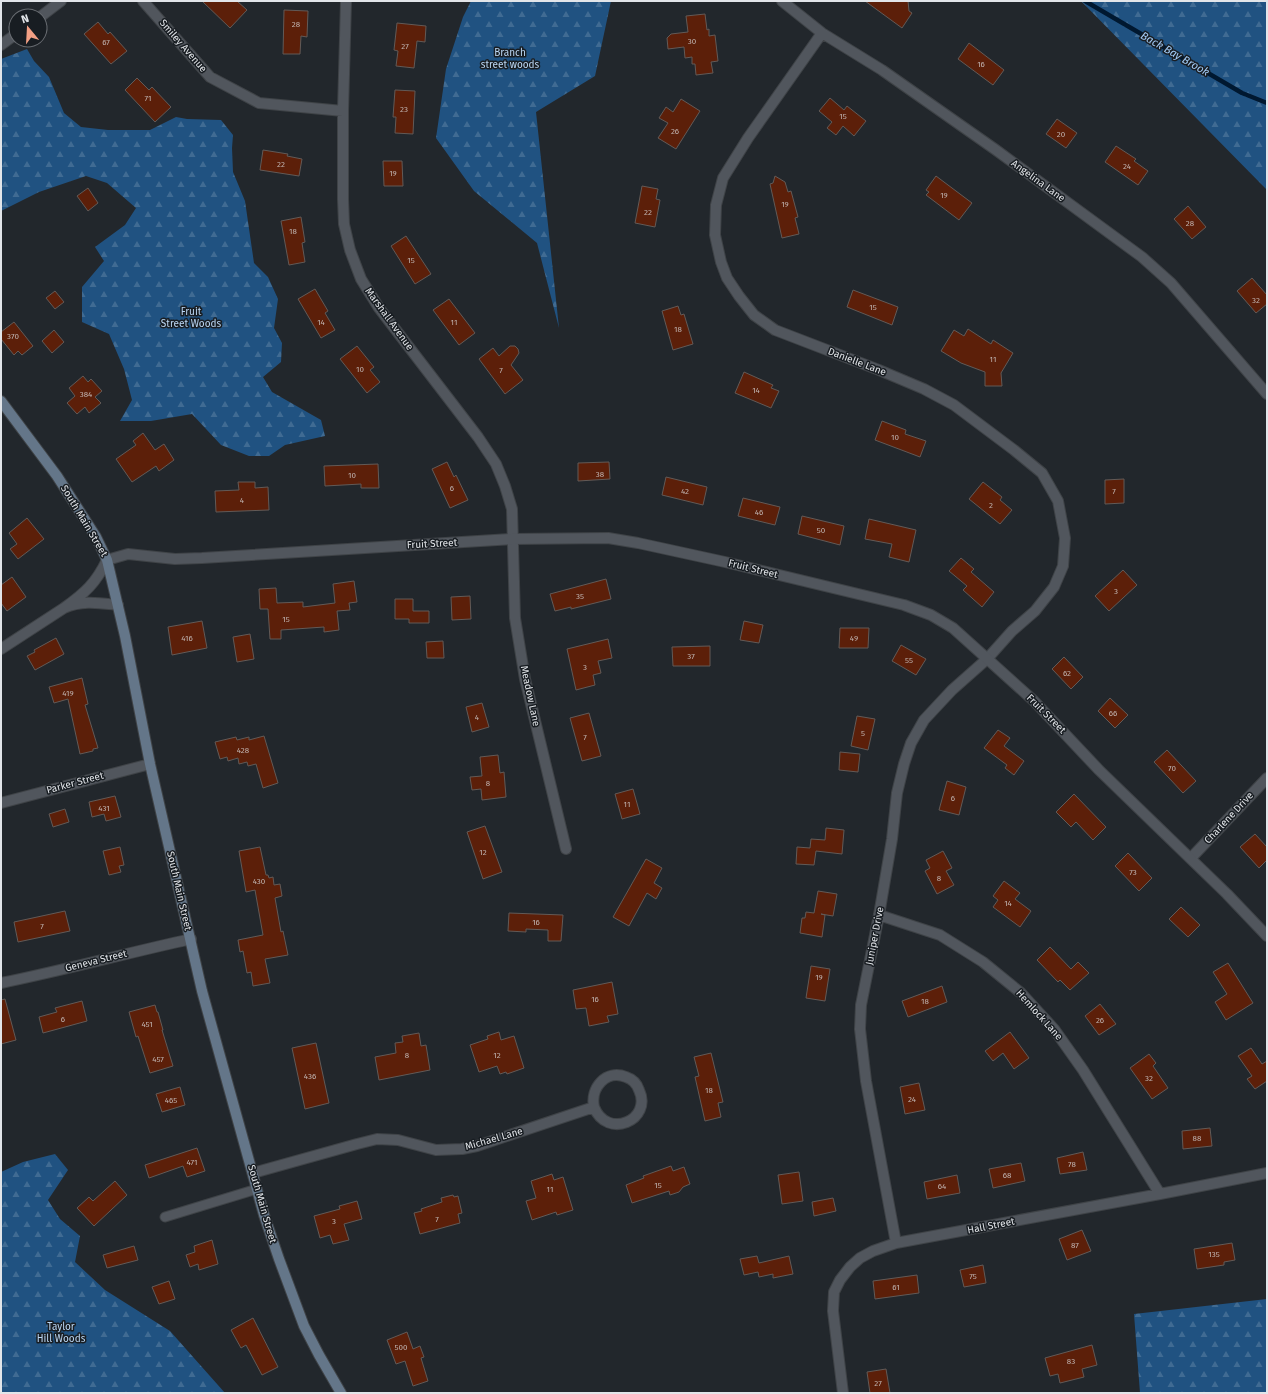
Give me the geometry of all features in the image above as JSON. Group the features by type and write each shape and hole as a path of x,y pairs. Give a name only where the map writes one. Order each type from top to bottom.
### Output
{"main road":[{"name":"South Main Street","path":"1,401 57,476 96,537 107,560 118,605 150,764 202,991 257,1189 278,1259 304,1326 341,1393"}],"street":[{"path":"48,10 61,1"},
{"name":"Smiley Avenue","path":"143,1 210,77 259,103 343,111"},
{"name":"Marshall Avenue","path":"346,1 343,111 344,224 350,250 361,279 378,308 478,437 496,464 506,486 512,509 512,539"},
{"name":"Angelina Lane","path":"782,1 822,33 882,70 996,150 1142,257 1171,283 1267,394"},
{"name":"Danielle Lane","path":"822,33 748,138 722,178 716,205 715,235 721,262 728,278 749,309 754,315 775,330 879,370 924,389 954,405 1042,473 1058,501 1065,538 1063,566 1054,587 1035,611 1012,631 987,659"},
{"name":"Fruit Street","path":"107,560 128,554 175,558 202,558 512,539 608,538 638,542 904,605 931,615 953,628 1034,701 1099,770 1191,858 1267,936"},
{"name":"Meadow Lane","path":"512,539 515,618 525,679 566,850"},
{"path":"1,649 64,608 91,586 99,576 107,560"},
{"path":"64,608 86,602 118,605"},
{"name":"Juniper Drive","path":"896,1243 866,1081 860,1029 861,1005 892,839 897,793 911,743 924,720 952,690 987,659"},
{"name":"Parker Street","path":"1,803 150,764"},
{"name":"Charlene Drive","path":"1191,858 1267,778"},
{"name":"Hemlock Lane","path":"879,915 940,936 983,962 1021,993 1054,1029 1083,1070 1160,1194"},
{"name":"Geneva Street","path":"1,983 191,939"},
{"path":"618,1075 628,1077 636,1084 641,1093 642,1103 638,1112 631,1120 622,1124 612,1124 602,1120 594,1107 593,1097 596,1087 603,1080 612,1076 618,1075"},
{"name":"Michael Lane","path":"253,1174 357,1144 377,1140 398,1140 436,1150 469,1148 492,1142 594,1107"},
{"name":"Hall Street","path":"843,1393 833,1311 834,1292 840,1280 850,1267 860,1258 873,1251 896,1243 1267,1173"}],"lane":[{"path":"165,1217 257,1189"}],"green space":[{"name":"Branch street woods","path":"471,1 611,1 595,76 536,112 559,328 537,243 474,191 436,138 446,69 463,17"},
{"path":"1081,1 1267,1 1267,190"},
{"name":"Fruit Street Woods","path":"27,49 34,61 49,77 64,113 81,127 108,130 150,130 176,117 187,119 221,120 233,135 233,172 245,201 254,263 268,277 278,299 274,328 282,343 281,362 263,377 272,392 321,420 325,436 285,445 269,456 249,456 221,445 192,414 151,421 120,421 132,400 124,369 109,334 82,322 82,287 104,261 95,247 125,225 136,208 107,183 86,176 39,192 1,211 1,59"},
{"name":"Taylor Hill Woods","path":"55,1154 68,1170 48,1200 60,1219 80,1236 75,1262 105,1290 170,1331 225,1393 1,1393 1,1172 23,1162"},
{"path":"1267,1299 1267,1393 1140,1393 1134,1314"}],"building":[{"path":"202,1 237,1 247,10 230,28"},
{"path":"865,1 908,1 909,11 912,13 902,28"},
{"path":"284,10 308,11 307,37 301,36 300,54 283,54"},
{"path":"705,14 707,30 709,29 709,36 715,35 718,61 711,62 713,73 696,75 695,64 692,64 692,57 685,58 684,47 668,49 667,38 671,34 688,32 686,16"},
{"path":"98,22 108,34 110,32 127,51 111,64 84,34"},
{"path":"397,23 426,26 425,42 417,41 414,68 396,66 398,51 394,50"},
{"path":"969,43 1004,70 993,85 958,59"},
{"path":"137,78 149,90 152,87 171,107 155,122 125,90"},
{"path":"395,90 415,91 413,134 395,133 396,117 393,117"},
{"path":"830,98 844,110 847,106 866,121 854,136 843,126 836,135 827,128 832,122 819,111"},
{"path":"681,99 700,111 676,149 658,138 668,123 659,118 666,107 673,112"},
{"path":"1057,119 1077,133 1066,148 1046,134"},
{"path":"1116,146 1136,159 1134,161 1148,171 1138,185 1105,162"},
{"path":"263,150 288,154 287,156 302,159 299,176 260,170"},
{"path":"383,161 402,161 403,186 384,186"},
{"path":"775,176 785,182 788,192 791,191 798,217 795,218 799,234 782,238 770,184 773,183"},
{"path":"936,176 972,203 959,220 926,195 929,192 926,190"},
{"path":"642,186 658,189 656,199 660,200 655,227 635,223"},
{"path":"88,188 98,203 88,211 77,196"},
{"path":"1188,206 1206,227 1192,239 1174,219"},
{"path":"301,217 305,242 302,243 305,262 289,265 281,221"},
{"path":"406,236 431,274 415,284 391,246"},
{"path":"1252,278 1267,295 1267,304 1256,313 1237,291"},
{"path":"315,289 328,311 325,313 335,330 321,338 298,299"},
{"path":"853,290 898,307 892,325 847,307"},
{"path":"55,291 64,302 55,309 46,298"},
{"path":"449,299 475,333 459,345 433,310"},
{"path":"678,306 681,315 684,314 693,344 673,350 662,311"},
{"path":"14,322 33,346 22,355 18,351 14,355 1,339 1,332"},
{"path":"968,329 991,344 993,340 1013,353 1001,373 1002,386 985,386 985,372 961,363 941,351 954,330 964,336"},
{"path":"54,330 64,342 52,353 42,341"},
{"path":"357,346 374,367 370,370 380,382 367,393 340,359"},
{"path":"510,346 515,346 518,349 519,353 511,365 523,380 505,394 479,359 493,348 499,356"},
{"path":"744,372 773,385 771,388 779,391 771,408 735,393"},
{"path":"83,376 88,382 91,379 102,391 95,397 101,403 89,413 85,407 77,414 67,403 75,396 69,388"},
{"path":"882,421 906,430 905,434 926,441 920,457 875,440"},
{"path":"143,433 155,450 164,444 174,460 159,471 156,466 132,482 116,459 136,445 133,441"},
{"path":"447,462 454,477 456,475 468,500 450,508 432,469"},
{"path":"609,462 610,479 578,481 578,463"},
{"path":"378,464 379,488 361,488 361,484 325,486 324,466"},
{"path":"666,477 707,487 703,505 662,495"},
{"path":"1124,479 1124,503 1105,504 1105,480"},
{"path":"238,482 255,482 255,488 268,487 269,510 216,512 215,491 239,490"},
{"path":"983,482 1002,497 1000,500 1012,510 1000,524 969,499"},
{"path":"743,498 780,507 775,525 738,516"},
{"path":"802,516 844,526 840,545 798,534"},
{"path":"27,518 44,539 18,559 10,549 17,544 9,533"},
{"path":"869,519 916,530 909,562 889,557 892,544 865,539"},
{"path":"961,558 974,569 971,572 994,592 982,607 963,590 967,586 949,571"},
{"path":"1123,570 1137,585 1109,611 1095,596"},
{"path":"12,577 26,597 7,611 1,603 1,585"},
{"path":"606,579 611,599 571,609 571,607 555,611 550,594"},
{"path":"354,581 357,602 349,603 350,610 337,611 339,630 324,632 324,627 281,630 281,639 270,639 268,609 260,609 259,589 276,588 277,603 303,602 303,607 335,603 333,584"},
{"path":"470,596 471,619 452,620 451,597"},
{"path":"395,599 413,599 413,611 429,611 429,623 409,623 409,619 395,619"},
{"path":"202,621 207,648 172,655 168,627"},
{"path":"744,621 763,625 759,643 740,640"},
{"path":"840,628 869,628 868,648 839,648"},
{"path":"250,634 254,659 237,662 233,637"},
{"path":"56,638 64,654 35,670 27,656 35,652 34,650"},
{"path":"608,639 612,658 598,661 601,673 593,675 595,685 576,690 567,649"},
{"path":"443,641 444,658 427,658 426,642"},
{"path":"901,645 926,659 916,675 892,661"},
{"path":"710,646 710,666 673,666 672,647"},
{"path":"1064,657 1083,677 1071,689 1052,669"},
{"path":"82,678 88,704 85,705 98,748 93,749 93,751 80,754 68,699 54,703 49,687"},
{"path":"1110,698 1128,715 1115,728 1098,711"},
{"path":"482,703 489,727 472,732 466,707"},
{"path":"589,713 601,756 582,761 570,718"},
{"path":"857,716 875,719 868,750 851,746"},
{"path":"998,730 1010,738 1004,746 1024,761 1014,775 1005,768 1007,765 984,748"},
{"path":"264,736 278,783 263,788 256,764 248,766 247,762 239,764 238,758 228,761 227,757 220,759 215,742 236,737 237,740 249,737 249,740"},
{"path":"1167,750 1196,781 1183,793 1154,762"},
{"path":"840,752 860,754 858,772 839,770"},
{"path":"498,755 500,773 504,772 506,797 482,800 481,789 472,790 470,777 482,776 480,757"},
{"path":"947,781 966,787 959,815 939,810"},
{"path":"633,789 640,814 622,819 615,794"},
{"path":"1074,794 1106,827 1093,840 1076,822 1071,827 1056,812"},
{"path":"115,796 121,817 106,821 104,814 92,817 89,802"},
{"path":"65,809 69,822 53,827 49,814"},
{"path":"485,826 502,872 483,879 467,832"},
{"path":"826,828 844,830 842,854 816,851 814,865 796,864 797,847 810,848 811,839 825,840"},
{"path":"1255,834 1267,847 1267,860 1259,868 1240,847"},
{"path":"120,847 124,865 119,866 121,872 109,875 103,851"},
{"path":"260,847 266,875 268,875 269,878 273,877 274,885 280,884 282,896 275,898 281,932 283,931 288,955 265,959 270,983 253,986 251,972 247,973 243,951 240,952 238,940 263,935 255,890 246,892 239,851"},
{"path":"943,851 952,868 946,871 954,885 937,894 925,871 930,868 926,860"},
{"path":"1128,853 1152,878 1139,891 1115,866"},
{"path":"646,859 662,868 654,883 662,888 656,899 647,893 629,926 613,917"},
{"path":"1004,881 1020,893 1015,899 1031,911 1020,927 993,907 998,900 993,896"},
{"path":"818,891 837,894 833,916 821,914 825,915 822,937 800,933 802,918 805,918 806,912 814,913"},
{"path":"1181,907 1200,925 1188,937 1169,919"},
{"path":"65,911 70,931 18,942 14,922"},
{"path":"509,913 563,915 561,941 548,941 548,930 526,929 526,932 508,931"},
{"path":"1050,947 1071,969 1078,962 1089,973 1070,990 1060,980 1058,982 1037,960"},
{"path":"1228,963 1253,1003 1226,1020 1215,1002 1227,994 1213,972"},
{"path":"811,966 830,969 825,1001 806,998"},
{"path":"612,982 618,1014 607,1016 609,1022 589,1026 586,1008 576,1009 573,990"},
{"path":"942,986 947,1002 908,1017 902,1001"},
{"path":"5,999 16,1040 1,1044 1,1000"},
{"path":"82,1001 87,1021 43,1033 39,1017 57,1012 55,1008"},
{"path":"1100,1004 1116,1024 1099,1035 1085,1016"},
{"path":"155,1005 173,1066 150,1073 138,1036 136,1037 129,1012"},
{"path":"499,1032 501,1040 514,1036 524,1068 507,1074 506,1072 500,1074 497,1066 479,1072 470,1045 488,1039 487,1036"},
{"path":"1010,1032 1029,1058 1014,1069 1003,1053 993,1061 985,1051"},
{"path":"419,1033 421,1046 426,1045 430,1070 379,1080 375,1057 396,1053 395,1043 403,1042 402,1036"},
{"path":"316,1043 329,1103 305,1109 292,1048"},
{"path":"1251,1048 1262,1064 1267,1061 1267,1081 1255,1089 1247,1079 1252,1076 1238,1056"},
{"path":"711,1053 723,1102 718,1103 721,1117 705,1121 695,1077 699,1076 694,1057"},
{"path":"1149,1054 1156,1063 1153,1066 1168,1088 1152,1099 1130,1068"},
{"path":"919,1083 925,1110 905,1114 900,1087"},
{"path":"180,1087 185,1105 162,1112 156,1094"},
{"path":"1210,1128 1212,1146 1183,1149 1182,1131"},
{"path":"197,1148 205,1171 187,1177 183,1166 149,1178 145,1165"},
{"path":"1083,1152 1087,1170 1060,1174 1057,1158"},
{"path":"1021,1163 1025,1181 993,1188 989,1169"},
{"path":"671,1166 673,1171 684,1167 690,1184 683,1187 679,1192 670,1195 669,1191 632,1203 626,1185 644,1178 643,1176"},
{"path":"799,1172 803,1201 782,1204 778,1175"},
{"path":"552,1174 554,1180 563,1177 573,1210 557,1215 556,1212 532,1220 526,1201 536,1198 531,1181"},
{"path":"957,1175 960,1193 927,1199 924,1182"},
{"path":"115,1181 127,1195 94,1226 77,1208 89,1197 93,1201"},
{"path":"453,1195 454,1197 458,1196 462,1213 458,1214 460,1223 420,1234 414,1213 442,1202 441,1198"},
{"path":"833,1198 836,1211 814,1216 812,1202"},
{"path":"357,1201 362,1219 344,1224 349,1240 333,1244 330,1235 320,1238 314,1216 340,1209 339,1206"},
{"path":"1082,1230 1091,1251 1067,1260 1059,1239"},
{"path":"212,1240 218,1264 199,1270 198,1264 190,1267 186,1255 195,1252 194,1246"},
{"path":"1232,1243 1235,1260 1224,1262 1224,1265 1197,1269 1194,1249"},
{"path":"134,1246 138,1260 107,1268 103,1255"},
{"path":"757,1256 759,1263 789,1256 793,1274 773,1278 773,1274 759,1277 758,1272 744,1275 740,1259"},
{"path":"983,1265 986,1283 964,1287 960,1270"},
{"path":"917,1275 919,1293 875,1299 873,1281"},
{"path":"169,1281 175,1299 159,1304 152,1287"},
{"path":"253,1318 278,1367 262,1375 246,1345 241,1348 231,1330"},
{"path":"407,1332 413,1349 420,1346 424,1357 421,1358 428,1381 413,1386 405,1361 396,1364 387,1340"},
{"path":"1092,1345 1097,1365 1082,1369 1084,1377 1060,1383 1058,1374 1050,1376 1045,1358"},
{"path":"886,1369 890,1393 870,1393 867,1372"}],"waterway":[{"name":"Back Bay Brook","path":"1085,1 1242,93 1267,103"}]}
